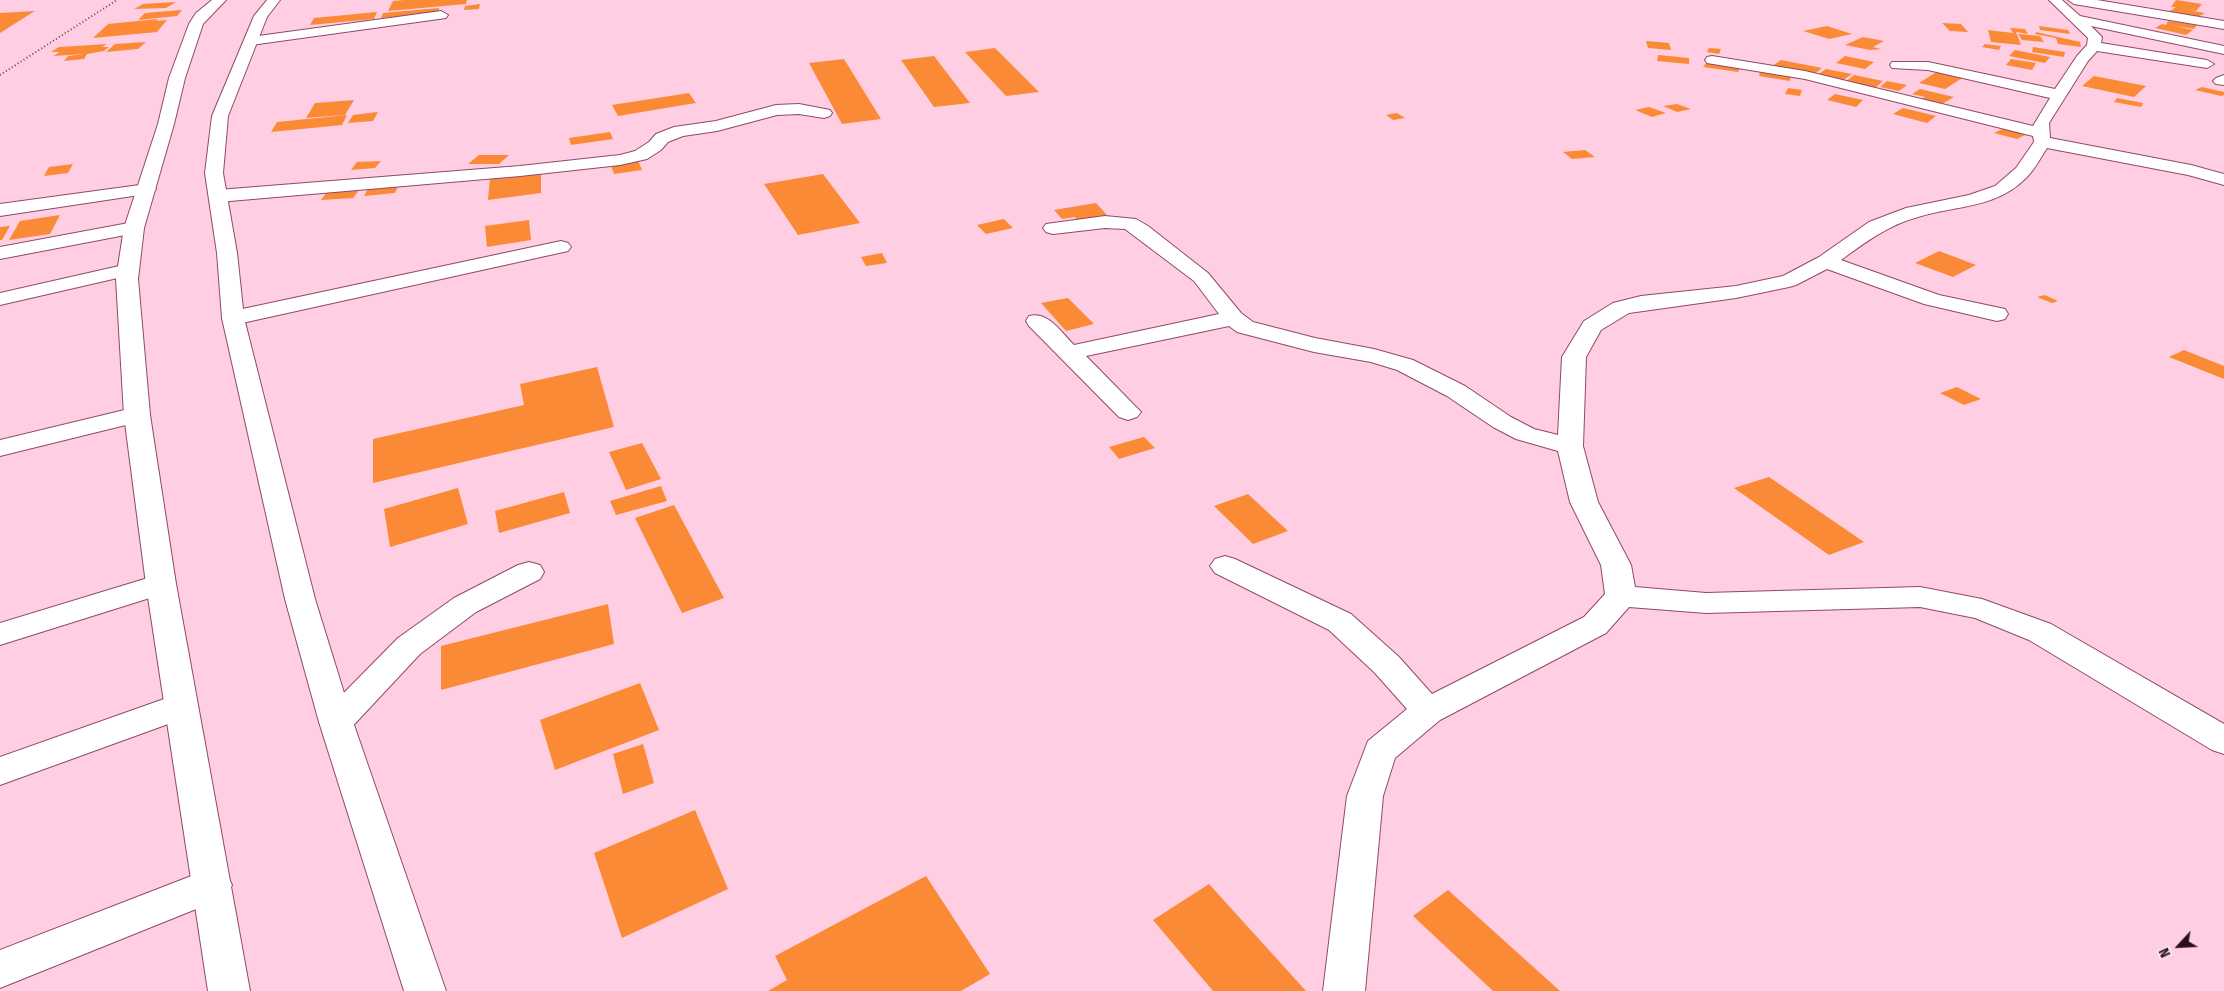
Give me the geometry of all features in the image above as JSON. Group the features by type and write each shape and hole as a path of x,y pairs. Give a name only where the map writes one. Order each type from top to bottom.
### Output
{"street":[{"path":"220,0 201,16 196,24 134,228 127,279 137,416 161,584 229,991"},
{"path":"274,0 262,16 220,116 214,173 226,253 233,318 266,463 300,599 336,722 425,991"},
{"path":"2055,0 2074,9 2224,50"},
{"path":"2074,9 2224,25"},
{"path":"1621,596 1616,565 1584,502 1570,446 1574,357 1592,326 1621,308 1641,303 1736,292 1789,281 1826,262 1876,226 1912,212 1974,200 2001,190 2022,172 2042,137 2041,123 2082,59 2094,46 2095,37 2074,9"},
{"path":"245,55 440,15"},
{"path":"2094,46 2223,76"},
{"path":"1712,60 1806,75 2042,137 2191,170 2224,180"},
{"path":"1897,65 1928,66 2059,95"},
{"path":"218,196 481,174 620,160 641,155 655,146 662,138 680,131 717,126 776,110 800,109 824,113"},
{"path":"0,210 147,188"},
{"path":"1053,228 1105,222 1129,223 1141,230 1164,250 1201,277 1233,318 1245,327 1268,334 1374,356 1405,366 1456,391 1502,422 1525,434 1570,446"},
{"path":"0,253 134,228"},
{"path":"233,318 561,247"},
{"path":"1826,262 1927,299 1964,310 1997,314"},
{"path":"0,299 128,270"},
{"path":"1069,353 1233,318"},
{"path":"1037,321 1128,412"},
{"path":"0,448 137,416"},
{"path":"1225,566 1340,622 1387,665 1428,711"},
{"path":"336,722 409,646 465,605 529,572"},
{"path":"0,634 161,584"},
{"path":"1344,991 1365,796 1380,751 1428,711 1595,625 1621,596"},
{"path":"1621,596 1706,603 1920,597 1982,609 2040,632 2224,741"},
{"path":"0,771 180,706"},
{"path":"0,969 212,885"}],"building":[{"path":"467,0 466,4 388,11 393,1"},
{"path":"2176,0 2202,4 2196,11 2187,10 2205,13 2196,18 2167,13 2176,7 2171,7"},
{"path":"176,2 166,8 134,9 143,4"},
{"path":"480,4 479,9 464,10 465,6"},
{"path":"439,8 438,13 381,18 383,13"},
{"path":"182,10 177,16 138,20 145,13"},
{"path":"35,11 0,33 0,13"},
{"path":"377,12 374,19 310,25 314,18"},
{"path":"158,19 156,21 167,20 157,32 93,38 108,24"},
{"path":"2168,21 2197,25 2194,29 2170,25 2193,30 2186,35 2155,28 2162,24 2166,25"},
{"path":"1942,23 1961,24 1968,32 1950,31"},
{"path":"1827,26 1852,34 1829,39 1803,31"},
{"path":"2039,26 2068,30 2070,34 2040,30"},
{"path":"2010,28 2025,29 2028,34 2016,32 2021,45 1991,42 1988,30 2013,33"},
{"path":"2036,32 2080,42 2081,47 2058,44 2056,38 2035,34"},
{"path":"2018,34 2040,36 2044,42 2022,40"},
{"path":"1863,37 1884,41 1873,47 1881,49 1870,50 1845,45"},
{"path":"1646,41 1669,43 1671,50 1648,48"},
{"path":"146,42 138,49 106,52 115,44"},
{"path":"107,44 102,47 109,47 104,51 87,54 84,59 64,61 68,56 84,54 53,56 60,52 51,52 59,47"},
{"path":"1985,44 2001,46 1999,50 1982,47"},
{"path":"2033,47 2065,52 2064,57 2032,52"},
{"path":"995,48 1039,92 1006,96 965,52"},
{"path":"1709,48 1721,49 1719,54 1707,52"},
{"path":"2015,50 2050,57 2045,63 2009,56"},
{"path":"1658,55 1689,58 1689,64 1657,61"},
{"path":"934,56 970,103 934,107 901,60"},
{"path":"1845,56 1874,62 1865,69 1836,63"},
{"path":"844,59 881,119 842,124 809,63"},
{"path":"2011,59 2036,63 2032,70 2006,65"},
{"path":"1781,60 1822,68 1813,75 1772,66"},
{"path":"1707,62 1741,67 1738,72 1703,67"},
{"path":"1826,69 1852,74 1842,81 1816,76"},
{"path":"1760,71 1791,75 1790,81 1759,76"},
{"path":"1938,71 1964,77 1945,89 1919,83"},
{"path":"1854,75 1883,81 1874,89 1844,83"},
{"path":"2094,76 2146,86 2134,97 2082,86"},
{"path":"1887,81 1907,85 1899,91 1880,87"},
{"path":"2202,87 2224,92 2224,95 2195,90"},
{"path":"1788,88 1802,90 1800,96 1785,94"},
{"path":"1920,89 1954,97 1942,104 1921,99 1925,97 1912,94"},
{"path":"689,93 696,103 618,116 612,105"},
{"path":"1835,94 1863,100 1856,107 1827,100"},
{"path":"2117,98 2143,103 2141,107 2114,102"},
{"path":"354,100 345,115 306,118 315,103"},
{"path":"1677,104 1691,109 1677,112 1663,106"},
{"path":"1649,107 1666,113 1652,117 1635,110"},
{"path":"1903,108 1936,116 1927,123 1893,114"},
{"path":"378,112 373,121 348,123 353,115"},
{"path":"1397,113 1405,118 1393,120 1386,115"},
{"path":"347,115 342,125 271,132 277,122"},
{"path":"2007,127 2029,133 2017,139 1994,133"},
{"path":"610,132 613,139 571,145 569,138"},
{"path":"1585,150 1595,157 1572,159 1563,152"},
{"path":"479,155 509,155 499,164 468,164"},
{"path":"637,158 642,170 614,174 610,163"},
{"path":"381,161 375,168 351,170 357,162"},
{"path":"73,164 68,173 44,176 49,167"},
{"path":"541,171 541,193 488,200 490,178"},
{"path":"823,174 860,223 798,235 764,184"},
{"path":"400,182 395,193 364,196 370,185"},
{"path":"362,186 353,198 321,200 330,188"},
{"path":"1096,203 1107,215 1077,220 1075,217 1062,219 1054,210"},
{"path":"60,215 50,234 9,240 20,221"},
{"path":"1004,219 1013,228 986,234 977,225"},
{"path":"529,220 531,240 487,247 485,226"},
{"path":"10,226 2,240 0,240 0,227"},
{"path":"1939,251 1976,265 1953,277 1915,263"},
{"path":"882,253 887,263 866,266 861,257"},
{"path":"2045,295 2058,301 2052,303 2037,297"},
{"path":"1068,298 1094,324 1066,331 1041,303"},
{"path":"2184,350 2224,366 2224,379 2169,357"},
{"path":"597,367 614,427 373,483 373,439 524,405 520,384"},
{"path":"1957,387 1981,399 1964,405 1940,393"},
{"path":"1144,437 1155,448 1119,459 1109,447"},
{"path":"642,443 661,479 626,490 609,452"},
{"path":"1769,477 1864,542 1829,555 1734,488"},
{"path":"661,486 667,501 616,515 610,501"},
{"path":"458,488 468,524 390,547 384,509"},
{"path":"564,492 570,513 499,533 495,511"},
{"path":"1248,494 1288,531 1253,544 1214,506"},
{"path":"674,505 724,598 682,613 635,518"},
{"path":"608,604 614,644 441,690 441,646"},
{"path":"640,683 659,730 555,770 540,720"},
{"path":"643,744 654,783 623,794 613,754"},
{"path":"695,810 728,889 622,938 594,853"},
{"path":"926,876 990,974 961,991 768,991 787,980 775,956"},
{"path":"1209,884 1306,991 1213,991 1153,920"},
{"path":"1448,890 1560,991 1493,991 1413,916"}],"railway":[{"path":"0,75 117,0"}]}
